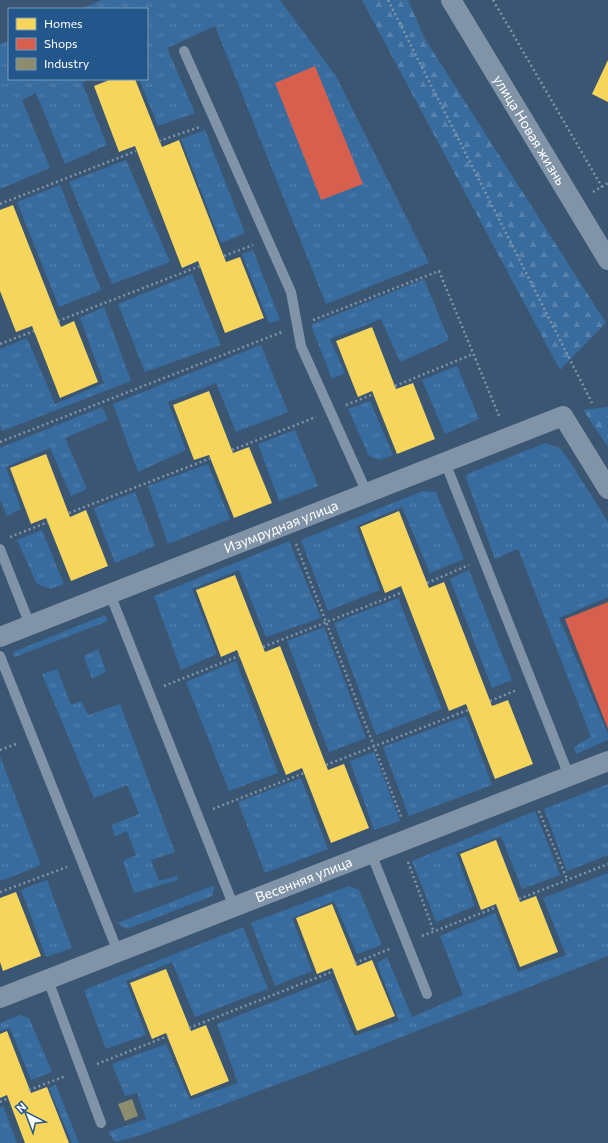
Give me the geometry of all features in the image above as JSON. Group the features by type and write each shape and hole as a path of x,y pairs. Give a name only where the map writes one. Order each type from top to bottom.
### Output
{"street":[{"name":"улица Новая жизнь","path":"451,0 608,260"},
{"name":"Изумрудная улица","path":"0,636 563,416 608,489"},
{"name":"Весенняя улица","path":"0,998 608,761"}],"lane":[{"path":"184,50 291,292 301,346 367,493"},
{"path":"445,462 570,776"},
{"path":"0,549 30,625"},
{"path":"110,594 234,907"},
{"path":"0,656 118,952"},
{"path":"371,853 428,994"},
{"path":"48,980 102,1123"}],"path":[{"path":"388,0 592,403"},
{"path":"493,0 602,187"},
{"path":"159,141 215,121"},
{"path":"0,204 136,151"},
{"path":"224,256 268,239"},
{"path":"58,321 200,266"},
{"path":"0,344 34,331"},
{"path":"395,386 474,354"},
{"path":"232,450 374,394"},
{"path":"69,513 211,458"},
{"path":"7,538 48,522"},
{"path":"296,543 405,825"},
{"path":"427,583 470,565"},
{"path":"263,647 403,592"},
{"path":"148,692 239,656"},
{"path":"490,701 520,689"},
{"path":"326,765 468,710"},
{"path":"197,815 304,773"},
{"path":"537,807 567,879"},
{"path":"407,858 434,932"},
{"path":"0,892 82,861"},
{"path":"519,899 608,864"},
{"path":"355,963 497,908"},
{"path":"189,1028 334,971"},
{"path":"0,1102 8,1098"}],"green space":[{"path":"102,0 280,0 336,76 429,263 326,304 215,26 167,48 195,113 158,126 139,80 148,80 148,8 83,8"},
{"path":"362,0 408,0 425,39 606,323 560,370"},
{"path":"8,41 8,80 87,80 82,83 107,145 65,164 36,93 22,100 50,168 0,189 0,44"},
{"path":"205,130 245,233 221,243 181,139"},
{"path":"126,160 170,262 112,284 69,182"},
{"path":"60,185 101,290 59,307 17,202"},
{"path":"253,250 280,320 269,323 242,254"},
{"path":"192,274 221,345 145,372 118,304"},
{"path":"424,279 449,340 400,362 381,319 330,339 345,373 332,379 311,325"},
{"path":"104,307 131,381 2,431 0,425 0,349 27,338 55,404 104,383 80,318"},
{"path":"261,345 288,412 236,432 216,383 168,402 186,450 138,472 113,404"},
{"path":"457,366 479,419 445,434 422,380"},
{"path":"370,401 393,455 380,460 369,456 348,409"},
{"path":"102,407 108,420 65,438 87,489 71,496 50,448 6,467 21,509 7,516 0,499 0,448"},
{"path":"608,407 608,447 583,410"},
{"path":"295,430 318,486 279,501 258,444"},
{"path":"545,443 560,448 608,522 608,597 559,618 608,734 608,740 576,754 574,747 591,737 518,549 495,559 465,475"},
{"path":"208,464 230,519 168,544 148,486"},
{"path":"423,491 436,492 464,559 430,573 402,507 356,526 380,590 328,611 301,540"},
{"path":"135,492 155,546 115,563 94,508"},
{"path":"42,530 64,584 51,589 37,584 17,540"},
{"path":"289,541 321,618 266,637 239,570 192,589 217,654 181,670 154,596"},
{"path":"469,570 512,680 492,688 450,579"},
{"path":"398,598 442,709 376,735 334,623"},
{"path":"105,615 108,621 15,657 13,652"},
{"path":"324,627 366,738 329,752 287,641"},
{"path":"98,649 106,672 92,679 84,656"},
{"path":"236,661 278,773 229,791 186,682"},
{"path":"57,669 71,705 81,701 88,715 120,704 175,852 151,860 159,881 177,876 178,880 134,893 123,861 136,855 127,831 115,836 111,825 139,814 127,785 94,798 42,674"},
{"path":"466,716 492,785 409,816 383,747"},
{"path":"374,752 400,821 374,830 350,761"},
{"path":"0,756 41,865 1,881 0,879"},
{"path":"301,778 328,849 265,873 238,802"},
{"path":"608,784 608,855 567,871 544,809"},
{"path":"535,811 560,875 522,889 501,836 456,853 475,906 436,922 412,861"},
{"path":"608,873 608,956 358,1054 144,1134 115,1142 108,1132 146,1119 137,1093 125,1096 112,1064 166,1044 190,1100 238,1083 217,1024 331,979 354,1036 399,1021 377,963 387,957 412,1017 463,995 440,936 495,913 518,972 566,955 543,898"},
{"path":"47,880 72,948 46,957 21,890"},
{"path":"215,885 212,896 127,929 117,923"},
{"path":"349,886 359,890 382,945 357,954 334,901 292,918 312,971 275,986 251,923"},
{"path":"243,927 268,989 195,1017 172,962 126,981 146,1035 106,1049 84,990"},
{"path":"20,1015 29,1018 52,1072 31,1080 10,1028 0,1031 0,1023"},
{"path":"56,1085 79,1143 72,1143 49,1088"},
{"path":"3,1106 17,1143 0,1143 0,1107"}],"building: Homes":[{"path":"608,60 608,102 592,94"},
{"path":"109,80 135,80 162,147 179,140 226,262 240,257 264,318 225,333 198,261 182,268 135,146 119,152 94,86"},
{"path":"13,205 61,327 74,321 98,382 60,398 32,326 16,332 0,291 0,210"},
{"path":"372,327 396,389 413,383 435,439 397,454 372,391 358,397 336,341"},
{"path":"209,391 233,453 249,447 272,503 234,518 209,455 194,460 173,405"},
{"path":"46,454 70,517 86,510 108,566 71,581 46,518 31,524 10,468"},
{"path":"399,511 429,588 444,582 492,706 508,700 533,764 495,779 466,704 449,711 401,586 385,593 360,527"},
{"path":"235,575 265,652 280,646 328,770 344,764 369,828 331,843 302,768 286,775 237,650 221,657 196,590"},
{"path":"496,840 520,902 536,896 558,952 520,967 496,904 481,910 460,854"},
{"path":"16,892 41,956 3,971 0,962 0,898"},
{"path":"332,904 357,966 372,960 395,1016 357,1031 332,968 317,974 296,918"},
{"path":"166,969 191,1031 206,1025 229,1081 191,1096 166,1033 152,1039 130,983"},
{"path":"7,1031 31,1093 47,1087 69,1143 25,1143 7,1095 0,1098 0,1034"}],"building: Shops":[{"path":"315,66 363,184 321,200 275,83"},
{"path":"608,602 608,729 565,619"}],"building: Industry":[{"path":"132,1099 138,1116 125,1121 118,1104"}]}
